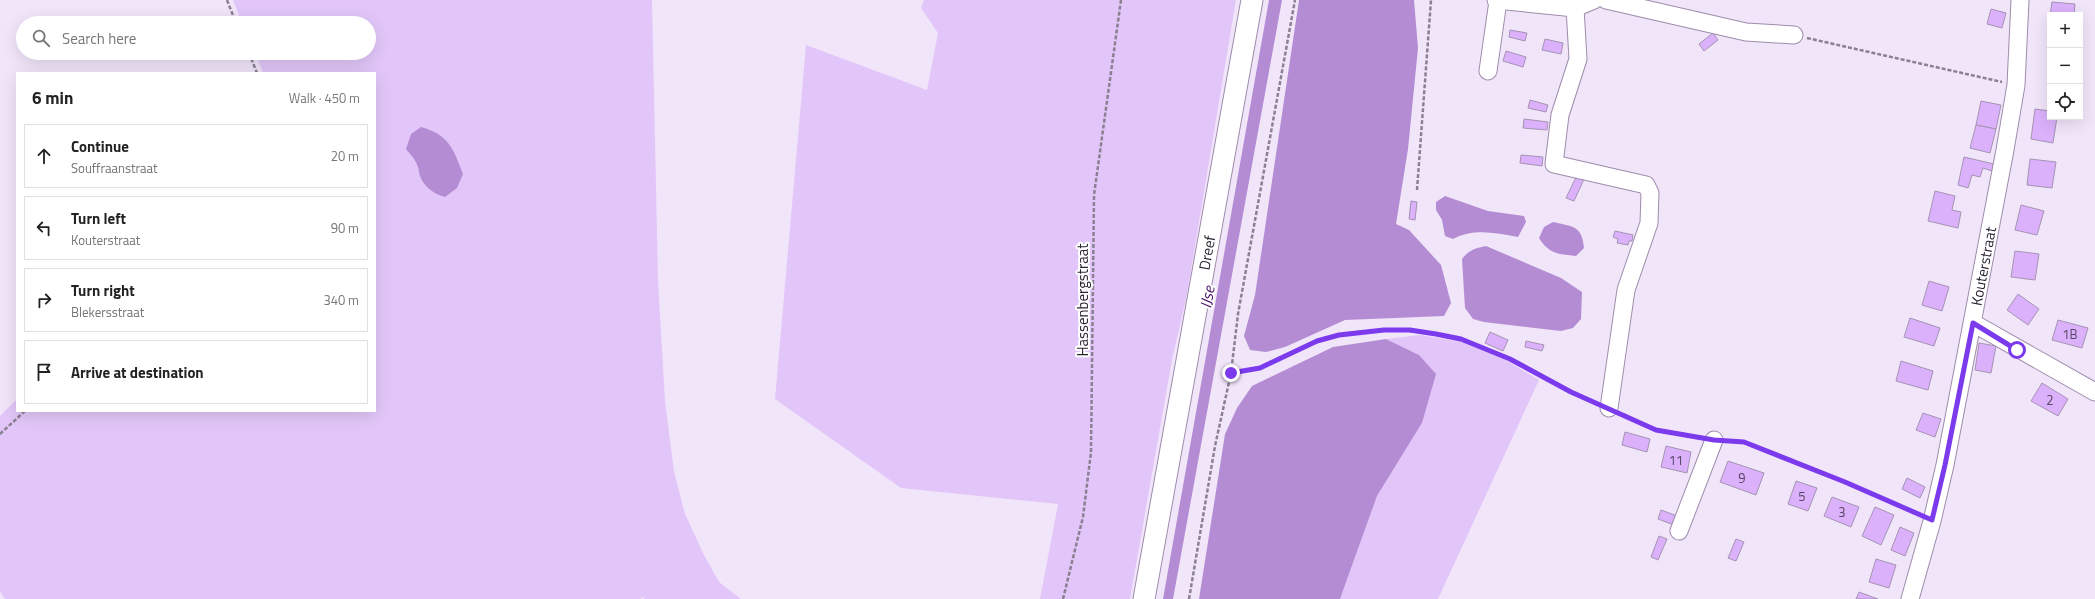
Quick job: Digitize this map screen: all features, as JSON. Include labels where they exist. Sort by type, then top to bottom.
[{"type":"main road","name":"Dreef","points":[[1144,599],[1252,0]]},
{"type":"street","points":[[1488,71],[1497,1],[1575,8],[1594,0]]},
{"type":"street","points":[[1606,0],[1746,32],[1794,35]]},
{"type":"street","name":"Kouterstraat","points":[[1910,599],[1932,520],[1945,465],[1973,323],[2016,85],[2020,0]]},
{"type":"street","points":[[1575,8],[1578,59],[1560,115],[1554,164],[1646,185],[1650,193],[1649,223],[1626,290],[1609,408]]},
{"type":"street","points":[[1973,323],[2095,392]]},
{"type":"street","points":[[1679,531],[1714,440]]},
{"type":"path","points":[[227,0],[233,16]]},
{"type":"path","name":"Hassenbergstraat","points":[[1063,599],[1083,517],[1091,452],[1094,195],[1121,0]]},
{"type":"path","points":[[1189,599],[1215,446],[1231,373],[1238,314],[1295,0]]},
{"type":"path","points":[[1417,190],[1431,0]]},
{"type":"path","points":[[1794,35],[2016,85]]},
{"type":"path","points":[[252,60],[257,72]]},
{"type":"path","points":[[1231,373],[1260,368],[1317,341],[1339,335],[1384,330],[1410,330],[1461,339],[1510,359],[1571,392],[1656,430],[1714,440],[1744,442],[1845,482],[1932,520]]},
{"type":"path","points":[[0,434],[24,412]]},
{"type":"shaded area","points":[[233,0],[652,0],[658,280],[665,401],[674,471],[685,514],[704,555],[719,582],[741,599],[644,599],[644,597],[640,599],[5,599],[0,591],[0,416],[16,400],[16,412],[376,412],[376,72],[263,72],[258,60],[376,60],[376,16],[239,16]]},
{"type":"shaded area","points":[[924,0],[1236,0],[1187,294],[1172,360],[1130,599],[1040,599],[1058,504],[901,488],[775,399],[806,45],[927,90],[938,33],[921,8]]},
{"type":"shaded area","points":[[1269,0],[1282,0],[1173,599],[1163,599]]},
{"type":"shaded area","points":[[1299,0],[1414,0],[1418,48],[1408,149],[1396,224],[1409,230],[1441,265],[1451,303],[1444,316],[1345,320],[1285,347],[1266,352],[1250,350],[1244,336],[1255,295]]},
{"type":"shaded area","points":[[421,127],[438,134],[449,144],[463,174],[457,188],[445,197],[433,192],[424,184],[416,162],[406,149],[411,134]]},
{"type":"shaded area","points":[[1445,196],[1488,211],[1524,216],[1526,222],[1518,237],[1477,232],[1469,233],[1453,239],[1445,236],[1442,220],[1436,210],[1436,202]]},
{"type":"shaded area","points":[[1553,222],[1571,226],[1579,231],[1583,240],[1584,248],[1576,256],[1554,252],[1546,247],[1539,238],[1544,227]]},
{"type":"shaded area","points":[[1486,246],[1561,278],[1582,292],[1581,319],[1573,328],[1561,331],[1484,322],[1473,319],[1465,308],[1462,259],[1472,250]]},
{"type":"shaded area","points":[[1420,335],[1463,342],[1499,356],[1539,380],[1438,599],[1340,599],[1377,496],[1422,423],[1419,355],[1386,339]]},
{"type":"shaded area","points":[[1386,339],[1419,355],[1436,374],[1422,423],[1377,496],[1340,599],[1199,599],[1225,434],[1237,408],[1252,386],[1333,347]]},
{"type":"building","points":[[2052,2],[2075,4],[2074,12],[2050,12]]},
{"type":"building","points":[[1991,9],[2006,13],[2002,28],[1987,24]]},
{"type":"building","points":[[1510,30],[1527,33],[1525,41],[1509,37]]},
{"type":"building","points":[[1713,33],[1718,40],[1704,51],[1699,44]]},
{"type":"building","points":[[1545,39],[1563,43],[1561,54],[1542,50]]},
{"type":"building","points":[[1506,51],[1526,57],[1523,67],[1503,61]]},
{"type":"building","points":[[1530,100],[1548,105],[1546,112],[1528,108]]},
{"type":"building","points":[[1981,101],[2001,105],[1996,129],[1976,125]]},
{"type":"building","points":[[2035,109],[2047,111],[2047,120],[2057,120],[2053,143],[2031,139]]},
{"type":"building","points":[[1524,119],[1548,122],[1547,130],[1523,128]]},
{"type":"building","points":[[1976,125],[1996,129],[1990,153],[1970,148]]},
{"type":"building","points":[[1521,155],[1543,157],[1542,166],[1520,163]]},
{"type":"building","points":[[1964,157],[1994,164],[1992,171],[1983,168],[1980,177],[1972,175],[1968,188],[1958,185]]},
{"type":"building","points":[[2030,159],[2056,162],[2052,188],[2027,185]]},
{"type":"building","points":[[1577,175],[1584,179],[1574,201],[1566,198]]},
{"type":"building","points":[[1935,191],[1955,196],[1952,210],[1961,212],[1958,228],[1928,221]]},
{"type":"building","points":[[1411,201],[1417,202],[1415,220],[1409,219]]},
{"type":"building","points":[[2021,205],[2044,211],[2037,235],[2015,230]]},
{"type":"building","points":[[1615,231],[1633,235],[1632,241],[1629,241],[1628,245],[1617,243],[1618,239],[1613,237]]},
{"type":"building","points":[[2015,251],[2039,254],[2035,280],[2011,277]]},
{"type":"building","points":[[1929,281],[1949,287],[1942,311],[1922,305]]},
{"type":"building","points":[[2018,294],[2039,309],[2028,325],[2007,310]]},
{"type":"building","points":[[1910,318],[1940,328],[1934,346],[1904,337]]},
{"type":"building","points":[[2058,320],[2088,328],[2082,348],[2052,340]]},
{"type":"building","points":[[1490,332],[1508,340],[1503,351],[1485,343]]},
{"type":"building","points":[[1526,341],[1544,345],[1542,351],[1525,347]]},
{"type":"building","points":[[1979,343],[1996,346],[1991,373],[1975,370]]},
{"type":"building","points":[[1901,361],[1933,371],[1928,390],[1896,381]]},
{"type":"building","points":[[2042,383],[2068,399],[2058,416],[2031,401]]},
{"type":"building","points":[[1923,413],[1941,419],[1935,437],[1916,430]]},
{"type":"building","points":[[1625,432],[1650,439],[1647,452],[1622,445]]},
{"type":"building","points":[[1666,446],[1691,452],[1687,473],[1661,467]]},
{"type":"building","points":[[1728,461],[1764,473],[1756,495],[1720,482]]},
{"type":"building","points":[[1907,478],[1925,487],[1920,498],[1902,489]]},
{"type":"building","points":[[1796,481],[1817,488],[1808,511],[1788,504]]},
{"type":"building","points":[[1832,497],[1859,507],[1851,527],[1824,516]]},
{"type":"building","points":[[1875,507],[1894,515],[1881,545],[1862,536]]},
{"type":"building","points":[[1661,510],[1677,516],[1674,525],[1658,519]]},
{"type":"building","points":[[1900,527],[1914,533],[1905,556],[1891,550]]},
{"type":"building","points":[[1659,536],[1667,539],[1658,560],[1651,557]]},
{"type":"building","points":[[1736,539],[1744,542],[1736,561],[1728,558]]},
{"type":"building","points":[[1876,559],[1896,565],[1889,588],[1869,582]]},
{"type":"building","points":[[1859,592],[1878,599],[1856,599]]},
{"type":"route","points":[[1231,373],[1260,368],[1317,341],[1339,335],[1384,330],[1410,330],[1461,339],[1510,359],[1571,392],[1656,430],[1714,440],[1744,442],[1845,482],[1932,520],[1945,465],[1973,323],[2017,350]]},
{"type":"water label","name":"IJse","points":[[1207,297]]}]
